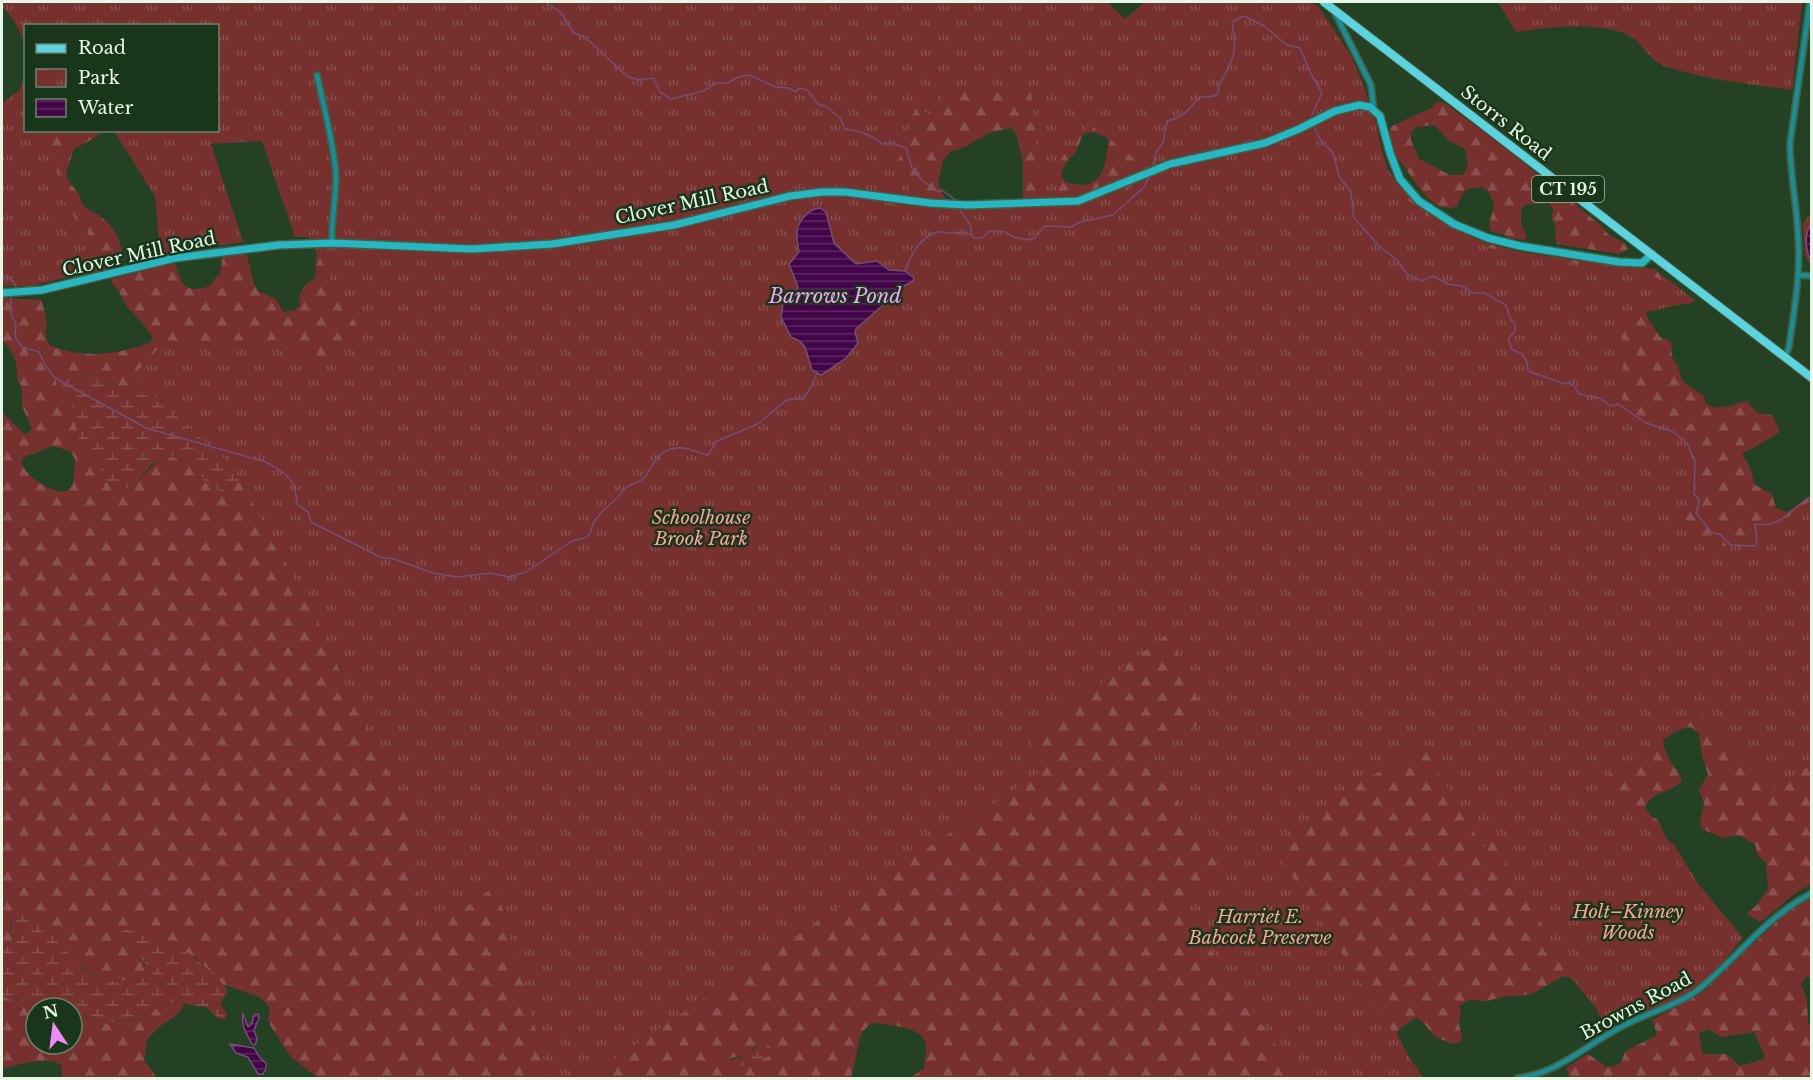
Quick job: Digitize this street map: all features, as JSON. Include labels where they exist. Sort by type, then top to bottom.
[{"type":"main road","name":"Storrs Road","points":[[1324,2],[1812,378]]},
{"type":"street","points":[[1785,357],[1789,347],[1799,275],[1790,143],[1810,2]]},
{"type":"street","points":[[1333,8],[1371,85],[1374,110],[1382,120],[1390,153],[1400,179],[1419,201],[1454,224],[1488,238],[1520,246],[1619,262],[1642,263],[1652,254]]},
{"type":"street","points":[[317,75],[336,177],[332,243]]},
{"type":"street","name":"Clover Mill Road","points":[[2,293],[42,290],[187,257],[279,245],[332,243],[472,249],[552,244],[674,225],[790,196],[822,192],[845,192],[930,203],[968,205],[1078,201],[1170,164],[1264,143],[1354,105],[1364,105],[1374,110]]},
{"type":"street","points":[[1799,275],[1812,276]]},
{"type":"street","name":"Browns Road","points":[[1518,1078],[1538,1075],[1559,1066],[1611,1032],[1673,1004],[1702,987],[1785,908],[1812,893]]},
{"type":"green space","name":"Schoolhouse Brook Park","points":[[2,2],[1107,2],[1125,19],[1145,2],[1311,2],[1319,7],[1351,56],[1365,89],[1387,168],[1406,198],[1423,213],[1448,230],[1489,248],[1669,280],[1696,301],[1614,319],[1624,344],[1622,413],[1692,423],[1675,433],[1687,438],[1697,477],[1693,500],[1684,513],[1685,520],[1690,522],[1702,536],[1723,546],[1767,529],[1811,501],[1811,765],[1775,788],[1703,714],[1608,775],[1743,938],[1712,972],[1690,987],[1609,1024],[1546,947],[1546,933],[1493,842],[1483,847],[1423,747],[1356,785],[1286,840],[1271,844],[1423,1078],[1298,1078],[1181,907],[1226,875],[1147,758],[1206,718],[1169,633],[1029,737],[1042,771],[586,1078],[549,1078],[496,886],[419,939],[417,871],[409,812],[357,710],[313,611],[231,465],[132,376],[163,344],[277,340],[318,370],[362,335],[308,237],[295,237],[262,141],[211,144],[243,242],[160,254],[155,196],[115,132],[219,132],[219,24],[24,24],[24,40],[14,21],[2,6]],"holes":[[[940,88],[1031,89],[1041,196],[1058,194],[1056,165],[1089,124],[1157,175],[1098,198],[1038,209],[977,210],[914,204],[909,187],[895,171],[915,109],[937,117],[941,116]]]},
{"type":"green space","points":[[1498,2],[1802,2],[1792,90],[1680,71],[1659,64],[1630,36],[1605,28],[1574,26],[1516,32]]},
{"type":"green space","name":"Schoolhouse Brook Park","points":[[367,35],[1369,113],[1376,121],[1381,151],[1389,173],[1404,191],[1433,215],[1471,237],[1520,252],[1655,269],[1692,301],[1689,304],[1651,305],[1644,309],[1660,337],[1671,342],[1672,357],[1678,366],[1682,381],[1704,396],[1706,404],[1711,406],[1721,407],[1747,401],[1757,413],[1772,415],[1779,433],[1742,454],[1750,467],[1755,485],[1772,494],[1776,508],[1787,512],[1811,496],[1811,884],[1794,894],[1762,921],[1748,915],[1748,912],[1757,905],[1768,889],[1766,863],[1758,856],[1755,845],[1744,838],[1737,835],[1723,838],[1702,829],[1700,822],[1704,804],[1699,790],[1708,774],[1702,756],[1699,734],[1691,727],[1673,731],[1663,738],[1663,744],[1682,779],[1675,787],[1654,797],[1645,807],[1651,816],[1658,820],[1666,838],[1675,846],[1704,894],[1739,941],[1738,944],[1713,972],[1687,993],[1666,1003],[1610,1022],[1603,1021],[1584,988],[1564,976],[1531,994],[1487,1001],[1469,1000],[1459,1006],[1461,1042],[1450,1044],[1436,1037],[1417,1018],[1403,1026],[1397,1033],[1411,1061],[1420,1073],[1419,1077],[1399,1078],[909,1078],[924,1069],[926,1045],[923,1038],[918,1033],[903,1027],[872,1023],[863,1031],[860,1038],[851,1078],[318,1078],[290,1056],[270,1025],[268,1018],[270,1008],[260,997],[222,984],[198,960],[188,953],[166,945],[152,934],[118,939],[148,967],[149,970],[142,979],[105,981],[76,963],[43,921],[29,908],[13,917],[10,924],[13,943],[2,945],[2,412],[22,432],[26,434],[32,429],[22,406],[22,387],[18,381],[16,362],[10,349],[2,340],[2,298],[42,300],[47,324],[45,334],[49,345],[86,354],[112,353],[149,343],[153,338],[127,307],[111,282],[112,279],[173,263],[183,284],[191,289],[203,288],[211,286],[220,274],[224,256],[243,253],[247,255],[258,291],[276,299],[283,312],[294,310],[300,305],[302,289],[315,278],[317,250]],"holes":[[[1011,128],[1016,134],[1023,162],[1023,203],[988,209],[953,207],[946,200],[938,183],[943,161],[950,152],[965,147],[989,133]],[[1093,132],[1106,137],[1109,141],[1103,170],[1094,182],[1078,185],[1065,182],[1061,174],[1066,162],[1076,152],[1083,134]],[[62,374],[105,381],[119,388],[142,393],[161,403],[172,403],[244,474],[234,486],[224,492],[207,484],[197,469],[189,463],[164,456],[157,459],[134,484],[111,486],[96,460],[83,447],[78,437],[73,411],[56,386]],[[52,446],[70,451],[75,459],[73,484],[70,489],[63,492],[57,491],[44,486],[32,477],[21,461],[27,455]],[[769,1041],[767,1057],[753,1065],[735,1067],[729,1059],[747,1054],[754,1047]]]},
{"type":"green space","points":[[24,81],[24,132],[36,132],[61,176],[50,184],[112,265],[31,283],[2,285],[2,104],[19,90]]},
{"type":"green space","points":[[24,99],[24,132],[102,132],[75,148],[67,175],[84,206],[105,220],[118,237],[121,251],[119,264],[85,276],[63,278],[33,286],[2,286],[2,116]]},
{"type":"green space","points":[[1438,101],[1446,104],[1504,147],[1598,223],[1609,235],[1624,243],[1628,249],[1619,254],[1557,244],[1556,228],[1552,218],[1553,209],[1549,203],[1527,204],[1521,209],[1521,224],[1527,237],[1525,240],[1492,232],[1489,225],[1494,204],[1488,191],[1482,187],[1466,190],[1458,205],[1450,208],[1435,203],[1421,190],[1398,159],[1389,138],[1392,126],[1431,108]],"holes":[[[1434,125],[1449,141],[1465,149],[1468,166],[1463,175],[1450,175],[1419,159],[1411,140],[1411,132],[1417,127]]]},
{"type":"green space","points":[[1811,213],[1811,266],[1805,255],[1803,224]]},
{"type":"green space","points":[[62,374],[89,379],[97,378],[119,388],[142,393],[161,403],[172,403],[244,474],[232,489],[225,492],[208,485],[194,466],[177,458],[164,456],[156,460],[131,486],[124,489],[113,487],[80,442],[72,408],[56,386],[56,379]]},
{"type":"green space","points":[[1811,897],[1811,978],[1806,976],[1801,984],[1807,1000],[1808,1022],[1811,1028],[1811,1078],[1570,1078],[1566,1068],[1588,1054],[1607,1067],[1615,1066],[1621,1061],[1625,1051],[1656,1036],[1652,1020],[1702,993],[1791,908]],"holes":[[[1708,1029],[1721,1037],[1754,1032],[1764,1059],[1740,1066],[1727,1054],[1702,1053],[1699,1033]]]},
{"type":"green space","points":[[22,906],[29,908],[43,920],[58,942],[82,968],[105,981],[142,979],[149,970],[145,963],[118,939],[117,935],[123,929],[152,934],[166,945],[188,953],[214,974],[226,988],[227,994],[220,1003],[227,1014],[226,1019],[218,1018],[206,1007],[180,1001],[166,1004],[137,1019],[106,1023],[84,1017],[84,996],[24,996],[24,1001],[8,999],[2,995],[2,945],[13,943],[12,918]]},
{"type":"green space","points":[[2,995],[8,999],[24,1001],[24,1056],[84,1056],[84,1017],[106,1023],[137,1019],[166,1004],[180,1001],[184,1003],[176,1016],[160,1026],[148,1038],[144,1060],[157,1078],[62,1078],[61,1065],[49,1061],[2,1069]]},
{"type":"green space","points":[[769,1041],[771,1043],[770,1055],[753,1065],[735,1067],[726,1071],[721,1069],[729,1061]]},
{"type":"water","name":"Barrows Pond","points":[[820,208],[826,212],[834,243],[856,264],[877,261],[889,270],[905,271],[914,278],[913,281],[893,292],[884,304],[856,329],[858,343],[846,358],[821,375],[812,370],[805,347],[800,341],[791,337],[781,317],[783,305],[792,298],[798,287],[789,264],[799,252],[798,226],[809,212]]},
{"type":"water","points":[[1811,224],[1811,257],[1809,257],[1806,240]]},
{"type":"water","points":[[243,1014],[248,1027],[254,1015],[258,1014],[259,1018],[254,1030],[257,1039],[255,1045],[252,1044],[245,1030]]},
{"type":"water","points":[[230,1044],[254,1048],[266,1063],[263,1074],[258,1074],[248,1057],[236,1053]]},
{"type":"waterway","points":[[546,2],[562,14],[573,32],[587,39],[628,77],[640,80],[653,78],[660,92],[671,99],[703,91],[716,83],[728,83],[738,77],[749,75],[776,87],[789,88],[796,92],[799,88],[807,90],[818,104],[827,107],[840,118],[845,129],[865,134],[882,144],[892,143],[906,148],[912,168],[922,180],[938,192],[942,190],[957,201]]},
{"type":"waterway","points":[[1153,167],[1156,152],[1163,143],[1167,121],[1177,118],[1199,97],[1213,96],[1219,92],[1218,87],[1233,56],[1232,22],[1244,16],[1264,26],[1287,45],[1300,48],[1322,93],[1312,115]]},
{"type":"waterway","points":[[1314,127],[1321,141],[1333,153],[1339,176],[1351,192],[1354,218],[1380,247],[1396,259],[1408,275],[1422,281],[1433,276],[1448,284],[1462,286],[1473,293],[1484,293],[1506,305],[1511,320],[1515,324],[1515,331],[1508,339],[1512,350],[1524,357],[1528,371],[1565,384],[1569,383],[1579,394],[1599,398],[1610,406],[1618,404],[1646,423],[1672,431],[1687,443],[1695,461],[1694,494],[1699,503],[1696,513],[1711,532],[1721,535],[1730,545],[1755,546],[1757,541],[1755,524],[1764,525],[1778,521],[1808,498],[1812,499]]},
{"type":"waterway","points":[[960,209],[974,238],[982,238],[990,231],[1005,232],[1027,240],[1035,238],[1045,226],[1071,227],[1080,222],[1113,215],[1144,187],[1151,174]]},
{"type":"waterway","points":[[905,271],[917,247],[932,234],[940,232],[971,235]]},
{"type":"waterway","points":[[2,275],[11,279],[16,285],[15,289]]},
{"type":"waterway","points":[[11,298],[11,314],[16,324],[15,337],[22,347],[39,352],[55,378],[146,428],[266,462],[289,478],[294,488],[297,504],[308,512],[311,522],[380,557],[394,559],[433,573],[457,577],[491,573],[509,577],[526,572],[572,541],[585,538],[590,534],[601,513],[626,488],[644,478],[664,452],[679,448],[708,455],[717,441],[758,424],[785,401],[803,399],[817,373]]},
{"type":"park label","name":"Holt–Kinney Woods","points":[[1628,922]]},
{"type":"park label","name":"Harriet E. Babcock Preserve","points":[[1260,927]]}]
